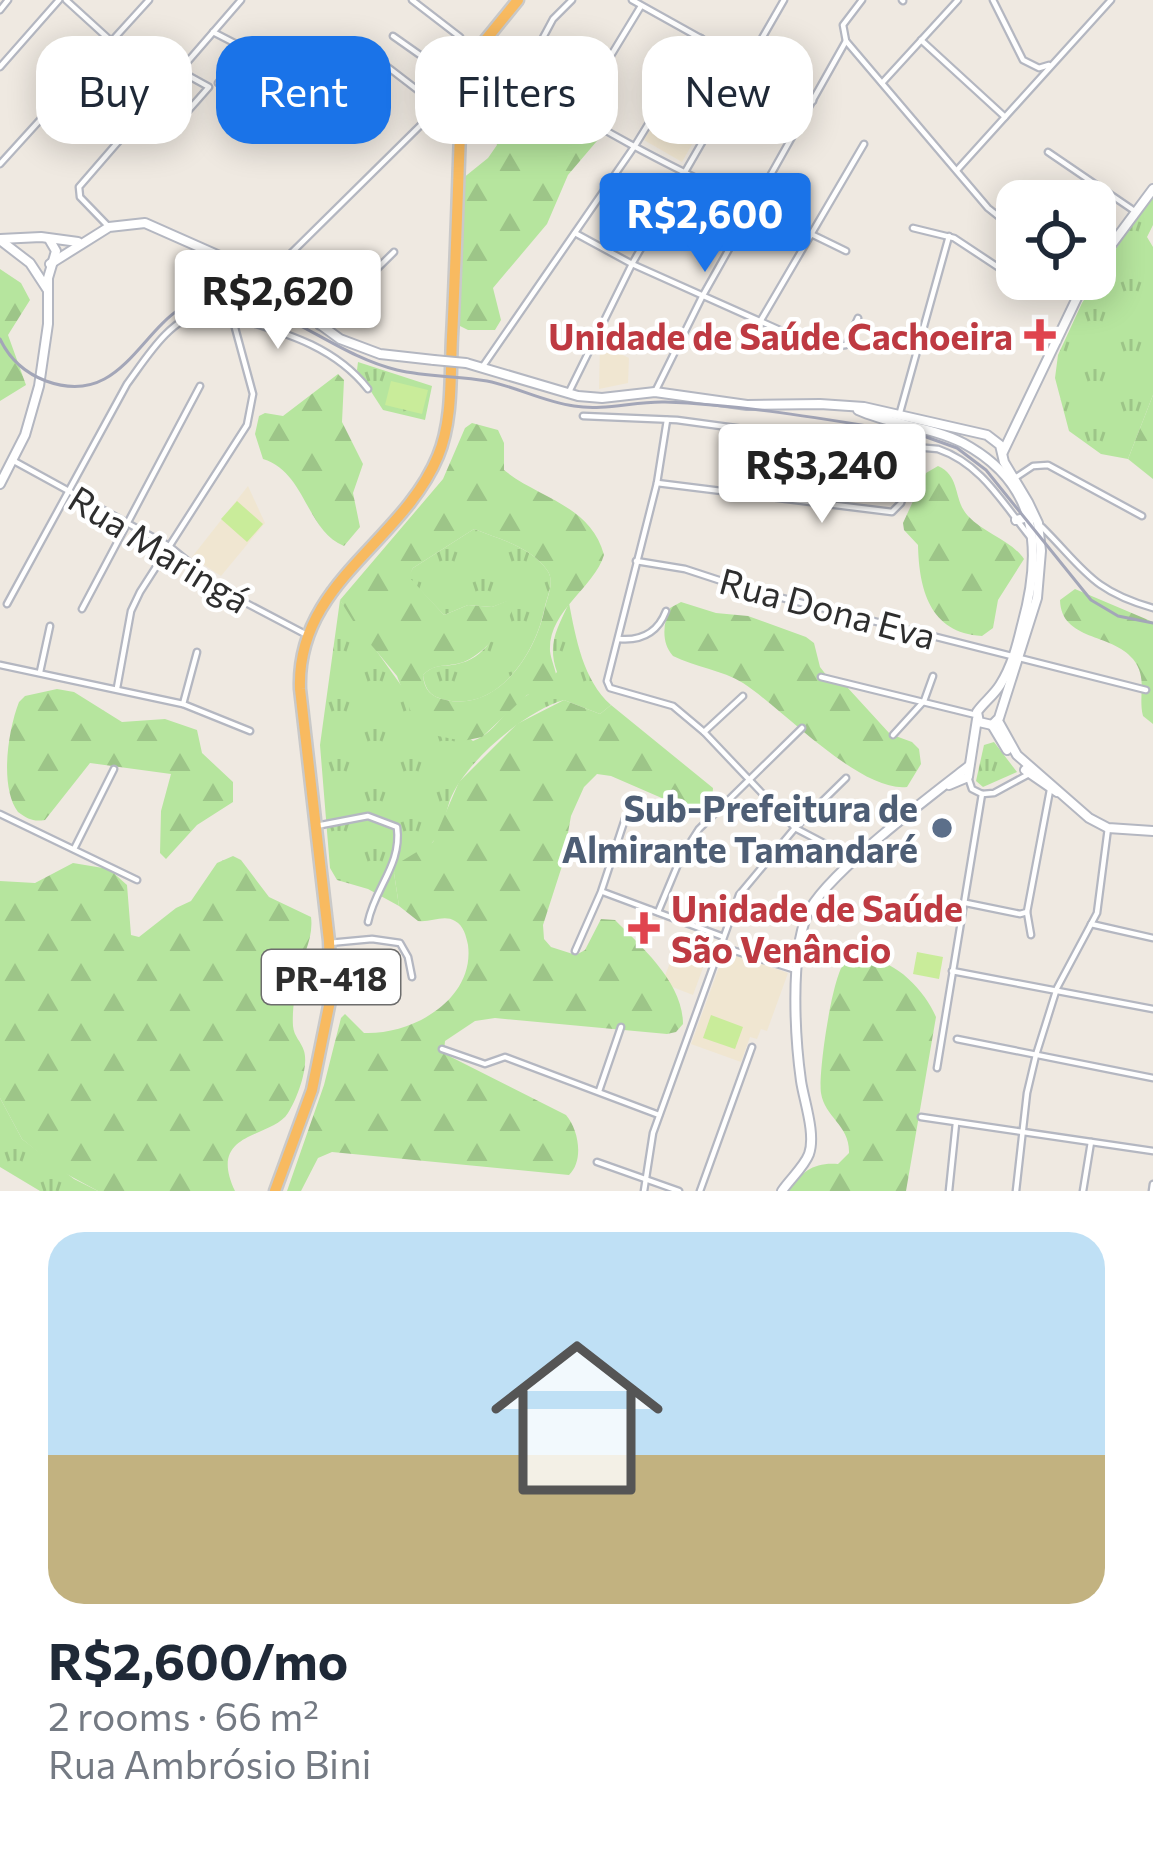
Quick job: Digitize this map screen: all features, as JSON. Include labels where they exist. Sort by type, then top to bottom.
[{"type":"highway","name":"PR-418","points":[[274,1191],[322,1053],[331,996],[300,689],[308,635],[332,589],[422,486],[445,436],[461,106],[476,53],[518,0]]},
{"type":"main road","points":[[1116,239],[1153,189]]},
{"type":"main road","points":[[0,240],[42,268],[110,226],[146,223],[267,277],[323,328],[359,348],[483,366],[593,398],[655,392],[747,405],[853,407],[970,430],[1001,449],[1036,539]]},
{"type":"main road","points":[[34,239],[26,250],[47,291]]},
{"type":"main road","points":[[0,484],[39,386],[46,353],[47,291],[56,251],[49,239]]},
{"type":"main road","points":[[0,240],[86,240]]},
{"type":"main road","points":[[989,460],[1011,437],[1076,300]]},
{"type":"main road","points":[[782,1191],[806,1161],[811,1143],[796,1040],[807,914],[856,860],[937,791],[968,771],[975,739],[1017,655],[1040,582],[1038,523],[1012,481],[963,443],[898,418]]},
{"type":"main road","points":[[963,443],[970,430]]},
{"type":"main road","points":[[1019,524],[1028,517]]},
{"type":"main road","points":[[1017,655],[981,706],[1013,759],[1108,828],[1153,831]]},
{"type":"main road","points":[[987,703],[988,719],[1054,789]]},
{"type":"street","points":[[0,10],[8,0]]},
{"type":"street","points":[[0,67],[63,0],[105,36]]},
{"type":"street","points":[[116,36],[149,0]]},
{"type":"street","points":[[192,56],[241,0]]},
{"type":"street","points":[[412,0],[459,36]]},
{"type":"street","points":[[544,36],[572,0]]},
{"type":"street","points":[[632,0],[697,36]]},
{"type":"street","points":[[763,36],[784,0]]},
{"type":"street","points":[[862,0],[843,25],[846,41],[996,214]]},
{"type":"street","points":[[882,83],[958,0]]},
{"type":"street","points":[[993,0],[1023,60],[1039,68],[1055,63]]},
{"type":"street","points":[[957,171],[1111,0]]},
{"type":"street","points":[[618,43],[641,5]]},
{"type":"street","points":[[213,32],[221,36]]},
{"type":"street","points":[[393,36],[415,52]]},
{"type":"street","points":[[921,40],[1006,117]]},
{"type":"street","points":[[655,392],[702,297],[846,41]]},
{"type":"street","points":[[391,70],[415,88]]},
{"type":"street","points":[[192,78],[209,87],[192,106]]},
{"type":"street","points":[[0,164],[36,124]]},
{"type":"street","points":[[267,277],[415,127]]},
{"type":"street","points":[[483,366],[642,134]]},
{"type":"street","points":[[618,135],[846,251]]},
{"type":"street","points":[[110,226],[80,196],[79,187],[116,144]]},
{"type":"street","points":[[568,394],[632,264],[700,144]]},
{"type":"street","points":[[761,322],[864,144]]},
{"type":"street","points":[[1048,152],[1136,212]]},
{"type":"street","points":[[913,227],[949,236],[996,266]]},
{"type":"street","points":[[575,233],[702,297],[820,348],[846,345],[858,318]]},
{"type":"street","points":[[898,418],[949,236]]},
{"type":"street","points":[[314,346],[323,328],[394,252]]},
{"type":"street","points":[[7,604],[127,384],[168,333],[188,317],[206,312],[296,336],[348,368],[368,389]]},
{"type":"street","points":[[117,688],[131,611],[253,409],[253,394],[233,330],[240,320]]},
{"type":"street","points":[[82,609],[200,386]]},
{"type":"street","points":[[593,398],[597,417]]},
{"type":"street","points":[[583,416],[667,420],[918,446],[953,454],[967,463],[1036,539],[1054,539]]},
{"type":"street","points":[[667,420],[607,681],[616,693],[673,706],[795,828],[856,860]]},
{"type":"street","points":[[656,483],[892,512],[901,503],[918,446]]},
{"type":"street","name":"Rua Maringá","points":[[13,460],[169,546],[227,593],[308,635]]},
{"type":"street","points":[[1012,481],[1033,466],[1048,465],[1142,516]]},
{"type":"street","points":[[1038,523],[1087,578],[1105,591],[1153,608]]},
{"type":"street","name":"Rua Dona Eva","points":[[636,561],[685,569],[743,588],[1146,690]]},
{"type":"street","points":[[617,638],[637,639],[652,632],[666,611]]},
{"type":"street","points":[[40,672],[50,626]]},
{"type":"street","points":[[183,704],[197,652]]},
{"type":"street","points":[[0,665],[183,704],[250,731]]},
{"type":"street","points":[[892,735],[924,700],[933,676]]},
{"type":"street","points":[[821,677],[988,719]]},
{"type":"street","points":[[704,732],[743,696]]},
{"type":"street","points":[[658,912],[681,857],[699,829],[802,728]]},
{"type":"street","points":[[74,849],[114,770]]},
{"type":"street","points":[[968,771],[972,789],[982,794],[994,793],[1029,773]]},
{"type":"street","points":[[644,1191],[648,1151],[659,1115],[722,936],[753,873],[846,778]]},
{"type":"street","points":[[1031,935],[1027,912],[1054,789]]},
{"type":"street","points":[[937,1068],[982,794]]},
{"type":"street","points":[[0,814],[137,880]]},
{"type":"street","points":[[316,826],[368,816],[398,827],[395,863],[374,896],[368,922]]},
{"type":"street","points":[[575,951],[625,819]]},
{"type":"street","points":[[1016,1191],[1036,1055],[1057,988],[1097,913],[1108,828]]},
{"type":"street","points":[[601,892],[722,936]]},
{"type":"street","points":[[964,903],[1027,912]]},
{"type":"street","points":[[1091,923],[1153,938]]},
{"type":"street","points":[[329,943],[372,939],[400,943],[412,977]]},
{"type":"street","points":[[718,946],[799,971]]},
{"type":"street","points":[[952,971],[1153,1009]]},
{"type":"street","points":[[599,1091],[621,1027]]},
{"type":"street","points":[[957,1039],[1153,1078]]},
{"type":"street","points":[[700,1191],[752,1047]]},
{"type":"street","points":[[442,1049],[485,1064],[505,1057],[659,1115]]},
{"type":"street","points":[[921,1117],[1153,1151]]},
{"type":"street","points":[[949,1191],[956,1123]]},
{"type":"street","points":[[1083,1191],[1090,1142]]},
{"type":"street","points":[[597,1162],[679,1191]]},
{"type":"shaded area","points":[[651,144],[692,144],[682,162]]},
{"type":"shaded area","points":[[600,344],[629,358],[628,383],[599,389]]},
{"type":"shaded area","points":[[248,486],[265,523],[221,576],[192,557]]},
{"type":"shaded area","points":[[725,951],[788,973],[767,1031],[761,1029],[757,1039],[750,1037],[741,1062],[691,1044]]},
{"type":"shaded area","points":[[674,953],[704,965],[693,995],[662,983]]},
{"type":"green space","points":[[594,144],[568,175],[547,224],[493,288],[501,320],[495,330],[468,330],[454,323],[462,179],[497,145]]},
{"type":"green space","points":[[1153,190],[1153,225],[1147,237],[1153,247],[1153,395],[1128,459],[1101,454],[1069,431],[1055,378],[1058,355],[1084,300],[1116,300],[1116,249]]},
{"type":"green space","points":[[0,269],[21,283],[30,300],[8,335],[26,385],[0,401]]},
{"type":"green space","points":[[358,362],[432,386],[425,420],[383,410],[357,370]]},
{"type":"green space","points":[[338,374],[344,380],[342,422],[363,464],[353,493],[360,527],[344,546],[321,528],[288,476],[263,459],[255,434],[259,416],[283,416]]},
{"type":"green space","points":[[391,381],[428,390],[422,414],[385,405]]},
{"type":"green space","points":[[1153,395],[1153,479],[1128,459]]},
{"type":"green space","points":[[472,423],[498,430],[504,443],[504,470],[576,514],[597,538],[604,555],[551,637],[557,680],[550,689],[527,695],[482,737],[463,741],[428,734],[411,712],[397,676],[340,600],[443,479],[465,428]],"holes":[[[474,529],[523,550],[540,562],[551,583],[534,642],[512,674],[483,697],[446,700],[429,692],[423,675],[476,655],[500,631],[513,606],[509,600],[492,607],[468,605],[444,615],[409,577],[413,568]]]},
{"type":"green space","points":[[938,466],[954,482],[968,516],[1024,559],[998,600],[993,628],[982,636],[950,627],[930,606],[918,545],[904,530],[926,473]]},
{"type":"green space","points":[[237,501],[263,524],[247,542],[221,519]]},
{"type":"green space","points":[[474,529],[532,555],[549,574],[550,588],[534,641],[512,674],[483,697],[446,700],[430,692],[423,675],[479,654],[497,629],[508,601],[492,607],[468,605],[444,615],[408,577],[413,568]]},
{"type":"green space","points":[[1075,589],[1153,622],[1153,724],[1143,716],[1141,680],[1133,659],[1078,630],[1063,613],[1060,600]]},
{"type":"green space","points":[[340,600],[403,688],[473,741],[557,672],[553,645],[569,603],[587,671],[611,705],[600,714],[564,700],[515,726],[482,755],[458,785],[435,839],[394,873],[399,906],[368,889],[337,880],[330,868],[320,745]]},
{"type":"green space","points":[[681,602],[716,613],[748,616],[814,643],[827,676],[847,687],[890,734],[919,749],[921,764],[907,787],[888,785],[844,763],[743,683],[673,656],[666,645],[665,626],[670,608]]},
{"type":"green space","points":[[57,689],[74,692],[122,722],[165,719],[197,730],[202,753],[233,782],[233,802],[197,825],[166,859],[160,853],[161,811],[171,774],[90,763],[45,820],[18,812],[7,775],[19,702],[25,696]]},
{"type":"green space","points":[[564,700],[600,714],[611,705],[713,788],[712,801],[694,812],[597,774],[584,787],[571,816],[562,866],[543,925],[544,939],[551,947],[576,955],[585,950],[601,919],[615,920],[669,980],[683,1024],[667,1034],[495,1018],[475,1021],[445,1041],[444,1052],[451,1057],[566,1115],[578,1145],[577,1162],[569,1175],[332,1152],[318,1158],[301,1191],[287,1191],[324,1085],[341,1018],[345,1014],[364,1033],[420,1021],[451,998],[468,965],[467,942],[458,923],[446,918],[418,921],[399,906],[397,864],[433,842],[459,782],[517,724]]},
{"type":"green space","points":[[994,742],[1017,772],[983,787],[976,781],[984,745]]},
{"type":"green space","points":[[233,856],[269,897],[311,917],[293,1009],[294,1030],[305,1058],[298,1091],[280,1121],[235,1146],[228,1171],[235,1191],[98,1191],[61,1171],[22,1139],[0,1098],[0,881],[35,883],[73,863],[109,869],[127,885],[131,935],[139,937],[191,901],[217,863]]},
{"type":"green space","points":[[917,952],[943,957],[939,979],[913,974]]},
{"type":"green space","points":[[867,959],[888,965],[908,979],[936,1017],[906,1191],[789,1191],[809,1169],[838,1164],[849,1153],[846,1135],[823,1102],[822,1066],[840,971],[845,962]]},
{"type":"green space","points":[[711,1015],[743,1027],[735,1049],[703,1038]]},
{"type":"green space","points":[[0,1098],[22,1139],[74,1179],[98,1191],[40,1191],[0,1167]]},
{"type":"railway","points":[[0,339],[31,374],[77,387],[102,380],[123,366],[178,310],[202,299],[230,299],[273,312],[375,363],[408,372],[487,381],[563,404],[697,404],[918,434],[957,448],[986,470],[1091,600],[1118,616],[1153,623]]},
{"type":"place","name":"Unidade de Saúde Cachoeira","points":[[1040,335]]},
{"type":"place","name":"Sub-Prefeitura de Almirante Tamandaré","points":[[942,828]]},
{"type":"place","name":"Unidade de Saúde São Venâncio","points":[[644,928]]}]
